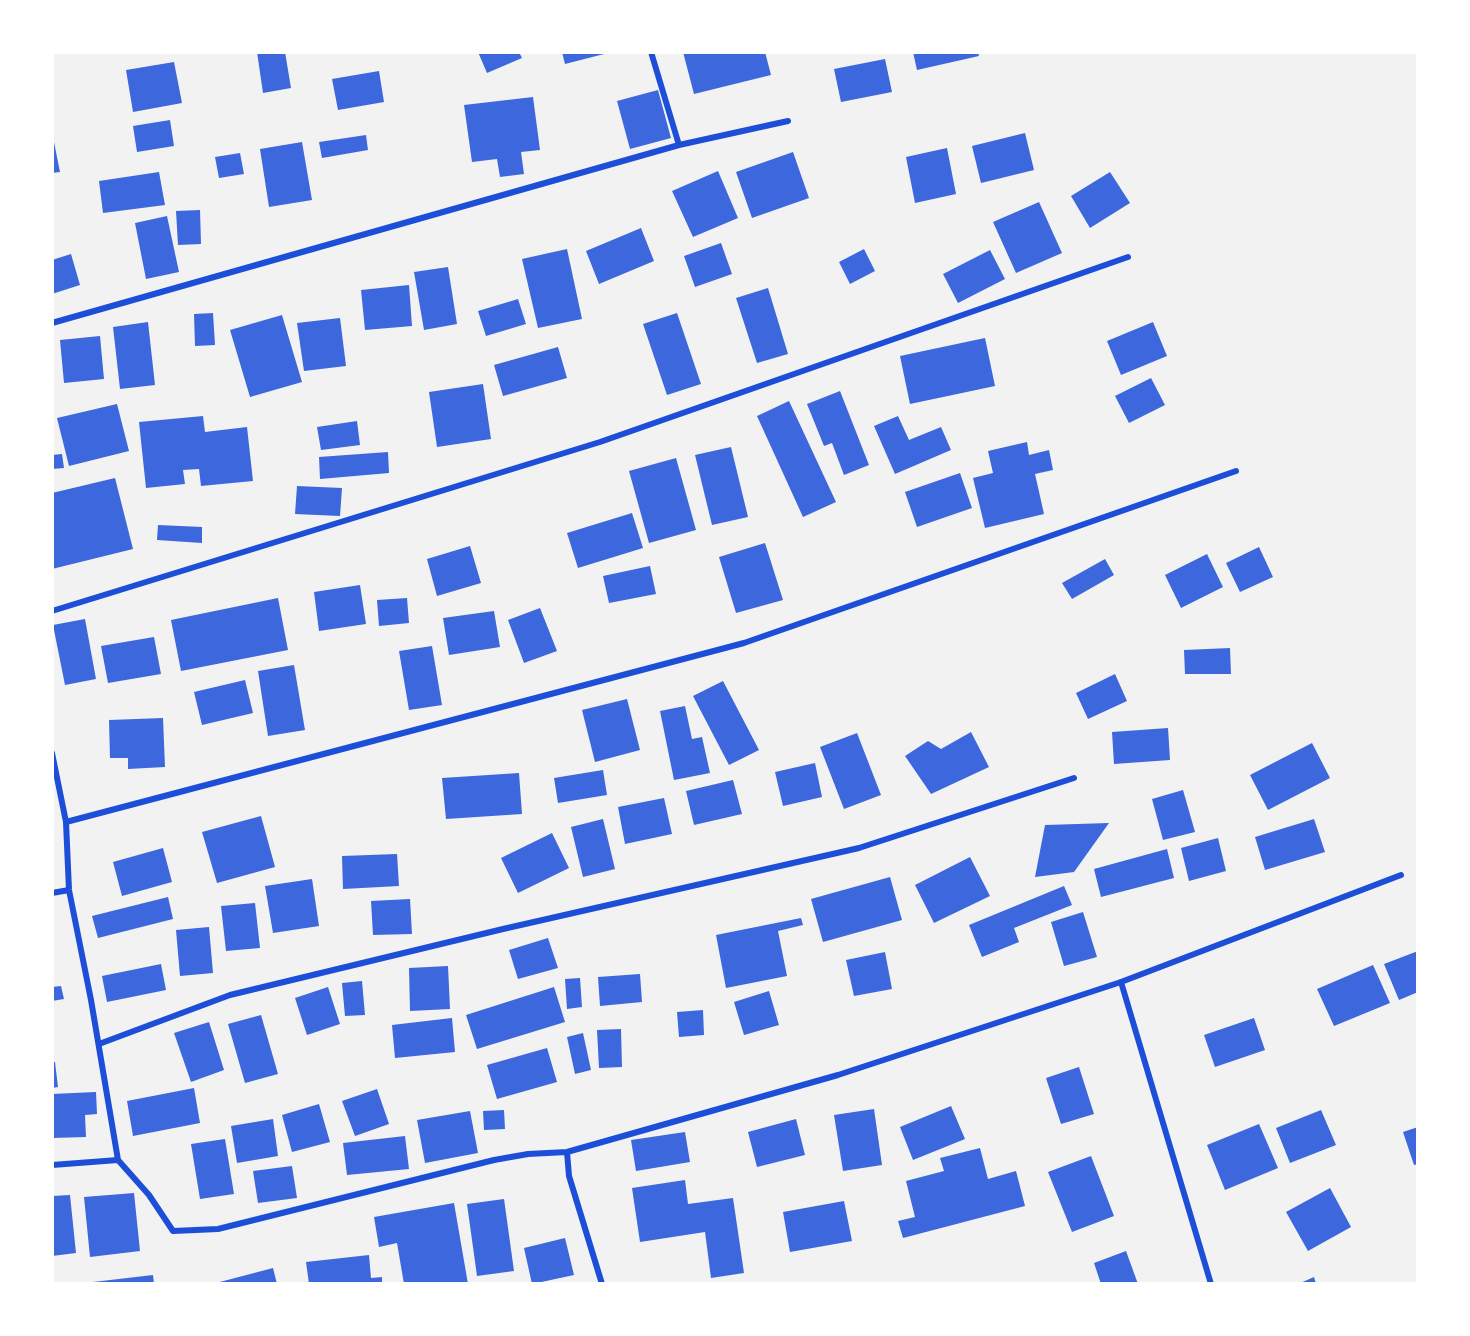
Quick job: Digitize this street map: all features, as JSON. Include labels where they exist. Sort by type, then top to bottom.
[{"type":"street","points":[[651,52],[679,145]]},
{"type":"street","points":[[52,323],[679,145],[788,121]]},
{"type":"street","points":[[52,611],[600,441],[1128,257]]},
{"type":"street","points":[[66,822],[744,642],[1236,471]]},
{"type":"street","points":[[52,753],[66,822],[69,890],[99,1044],[118,1160],[149,1195],[173,1231],[218,1228],[494,1160],[528,1154],[567,1152],[838,1075],[1121,982],[1401,875]]},
{"type":"street","points":[[99,1044],[230,995],[859,848],[1074,778]]},
{"type":"street","points":[[52,893],[69,890]]},
{"type":"street","points":[[1121,982],[1211,1284]]},
{"type":"street","points":[[567,1152],[569,1176],[602,1284]]},
{"type":"street","points":[[52,1165],[118,1160]]},
{"type":"building","points":[[257,52],[285,52],[291,88],[263,93]]},
{"type":"building","points":[[478,52],[519,52],[522,58],[487,73]]},
{"type":"building","points":[[562,52],[608,52],[608,53],[565,64]]},
{"type":"building","points":[[683,52],[765,52],[771,75],[694,94]]},
{"type":"building","points":[[913,52],[978,52],[979,56],[917,70]]},
{"type":"building","points":[[885,59],[892,92],[841,102],[834,69]]},
{"type":"building","points":[[174,62],[182,103],[133,112],[126,70]]},
{"type":"building","points":[[379,71],[384,102],[338,110],[332,79]]},
{"type":"building","points":[[658,90],[671,138],[630,149],[617,101]]},
{"type":"building","points":[[533,97],[540,150],[521,152],[524,174],[500,177],[497,159],[472,162],[464,105]]},
{"type":"building","points":[[170,120],[174,146],[137,152],[133,126]]},
{"type":"building","points":[[52,132],[60,172],[52,173]]},
{"type":"building","points":[[1025,133],[1034,170],[981,183],[972,146]]},
{"type":"building","points":[[366,135],[368,150],[322,158],[319,142]]},
{"type":"building","points":[[302,142],[312,200],[269,207],[260,149]]},
{"type":"building","points":[[947,148],[956,194],[915,203],[906,157]]},
{"type":"building","points":[[793,152],[809,198],[752,218],[736,172]]},
{"type":"building","points":[[240,153],[244,174],[219,178],[215,157]]},
{"type":"building","points":[[718,171],[738,218],[693,237],[672,191]]},
{"type":"building","points":[[159,172],[165,205],[103,213],[99,181]]},
{"type":"building","points":[[1110,172],[1130,203],[1090,228],[1071,196]]},
{"type":"building","points":[[1039,202],[1062,253],[1016,273],[993,222]]},
{"type":"building","points":[[200,210],[201,244],[178,245],[176,211]]},
{"type":"building","points":[[167,216],[179,272],[146,279],[135,223]]},
{"type":"building","points":[[641,228],[654,261],[599,284],[586,251]]},
{"type":"building","points":[[721,243],[732,274],[695,287],[684,256]]},
{"type":"building","points":[[567,249],[582,319],[538,328],[522,259]]},
{"type":"building","points":[[864,249],[875,271],[850,284],[839,262]]},
{"type":"building","points":[[990,250],[1005,279],[958,303],[943,274]]},
{"type":"building","points":[[71,254],[80,285],[52,294],[52,260]]},
{"type":"building","points":[[448,267],[457,324],[424,330],[414,272]]},
{"type":"building","points":[[409,285],[412,326],[365,330],[361,290]]},
{"type":"building","points":[[768,288],[788,354],[757,363],[736,298]]},
{"type":"building","points":[[518,299],[526,324],[486,336],[478,311]]},
{"type":"building","points":[[213,313],[215,345],[195,346],[194,314]]},
{"type":"building","points":[[677,313],[701,384],[667,395],[643,324]]},
{"type":"building","points":[[282,315],[302,382],[250,397],[230,330]]},
{"type":"building","points":[[340,318],[346,366],[304,371],[297,323]]},
{"type":"building","points":[[148,322],[155,385],[120,389],[113,327]]},
{"type":"building","points":[[1153,322],[1167,356],[1121,375],[1107,341]]},
{"type":"building","points":[[100,336],[104,379],[64,383],[60,340]]},
{"type":"building","points":[[985,338],[995,386],[910,404],[900,356]]},
{"type":"building","points":[[558,347],[567,378],[503,396],[494,365]]},
{"type":"building","points":[[1151,378],[1165,405],[1129,423],[1115,396]]},
{"type":"building","points":[[483,384],[491,439],[437,447],[429,392]]},
{"type":"building","points":[[840,391],[869,465],[844,475],[832,443],[824,446],[807,404]]},
{"type":"building","points":[[789,401],[836,502],[803,517],[757,416]]},
{"type":"building","points":[[117,404],[129,451],[69,466],[57,418]]},
{"type":"building","points":[[203,416],[205,432],[247,427],[253,481],[201,486],[199,469],[183,470],[185,484],[146,488],[139,422]]},
{"type":"building","points":[[898,416],[909,440],[941,427],[951,450],[895,474],[874,426]]},
{"type":"building","points":[[357,421],[360,445],[321,450],[317,427]]},
{"type":"building","points":[[1027,442],[1029,455],[1049,450],[1053,470],[1035,474],[1044,514],[985,528],[973,478],[993,473],[988,451]]},
{"type":"building","points":[[731,447],[748,517],[712,525],[695,455]]},
{"type":"building","points":[[388,452],[389,473],[320,479],[319,457]]},
{"type":"building","points":[[62,454],[64,468],[52,469],[52,455]]},
{"type":"building","points":[[676,458],[696,530],[649,543],[629,471]]},
{"type":"building","points":[[960,473],[972,508],[917,527],[905,492]]},
{"type":"building","points":[[115,478],[133,549],[52,569],[52,493]]},
{"type":"building","points":[[297,486],[342,488],[340,516],[295,514]]},
{"type":"building","points":[[632,513],[643,548],[578,568],[567,533]]},
{"type":"building","points":[[158,525],[202,527],[202,543],[157,540]]},
{"type":"building","points":[[765,543],[783,600],[736,613],[719,557]]},
{"type":"building","points":[[470,546],[481,583],[437,596],[427,559]]},
{"type":"building","points":[[1259,547],[1273,577],[1240,592],[1226,563]]},
{"type":"building","points":[[1207,554],[1223,587],[1181,608],[1165,575]]},
{"type":"building","points":[[1105,559],[1114,575],[1072,599],[1062,583]]},
{"type":"building","points":[[650,566],[656,594],[609,603],[603,576]]},
{"type":"building","points":[[360,585],[366,624],[319,631],[314,592]]},
{"type":"building","points":[[278,598],[288,650],[181,671],[171,620]]},
{"type":"building","points":[[407,598],[409,623],[379,626],[377,600]]},
{"type":"building","points":[[540,608],[557,651],[524,663],[508,620]]},
{"type":"building","points":[[494,611],[500,647],[449,655],[443,618]]},
{"type":"building","points":[[85,619],[96,679],[65,685],[53,625]]},
{"type":"building","points":[[154,637],[161,674],[108,683],[101,646]]},
{"type":"building","points":[[432,646],[442,705],[409,710],[399,651]]},
{"type":"building","points":[[1230,648],[1231,674],[1185,674],[1184,650]]},
{"type":"building","points":[[294,665],[305,730],[268,736],[258,671]]},
{"type":"building","points":[[1115,674],[1127,701],[1088,719],[1076,693]]},
{"type":"building","points":[[245,680],[253,713],[202,725],[194,692]]},
{"type":"building","points":[[723,681],[759,750],[729,765],[693,696]]},
{"type":"building","points":[[627,699],[640,750],[595,762],[582,710]]},
{"type":"building","points":[[685,706],[692,739],[702,737],[710,773],[674,780],[660,711]]},
{"type":"building","points":[[163,718],[165,767],[128,769],[128,758],[110,758],[109,720]]},
{"type":"building","points":[[1168,728],[1170,760],[1114,764],[1112,732]]},
{"type":"building","points":[[971,732],[989,767],[931,794],[905,756],[928,741],[941,749]]},
{"type":"building","points":[[857,733],[881,795],[844,809],[820,747]]},
{"type":"building","points":[[1312,743],[1330,778],[1268,810],[1250,775]]},
{"type":"building","points":[[815,763],[822,797],[783,806],[775,772]]},
{"type":"building","points":[[603,770],[607,795],[558,803],[554,778]]},
{"type":"building","points":[[519,773],[522,814],[446,819],[442,778]]},
{"type":"building","points":[[733,780],[742,814],[694,825],[686,791]]},
{"type":"building","points":[[1183,790],[1195,832],[1163,840],[1152,799]]},
{"type":"building","points":[[664,798],[672,834],[625,844],[618,807]]},
{"type":"building","points":[[261,816],[275,867],[217,883],[202,832]]},
{"type":"building","points":[[603,819],[615,869],[583,877],[571,827]]},
{"type":"building","points":[[1314,819],[1325,852],[1265,870],[1255,837]]},
{"type":"building","points":[[1109,823],[1074,872],[1035,877],[1045,825]]},
{"type":"building","points":[[552,833],[569,868],[518,893],[501,858]]},
{"type":"building","points":[[1218,838],[1226,871],[1189,881],[1181,848]]},
{"type":"building","points":[[163,848],[172,882],[122,896],[113,862]]},
{"type":"building","points":[[1167,849],[1174,878],[1101,897],[1094,869]]},
{"type":"building","points":[[397,854],[399,886],[343,889],[342,856]]},
{"type":"building","points":[[970,857],[990,896],[934,923],[915,885]]},
{"type":"building","points":[[890,877],[902,920],[823,942],[811,899]]},
{"type":"building","points":[[312,879],[319,926],[273,933],[265,886]]},
{"type":"building","points":[[1064,886],[1072,905],[1014,928],[1019,942],[982,957],[969,925]]},
{"type":"building","points":[[168,897],[173,919],[98,938],[92,916]]},
{"type":"building","points":[[410,899],[412,934],[373,935],[371,901]]},
{"type":"building","points":[[255,903],[260,948],[226,951],[221,906]]},
{"type":"building","points":[[1083,912],[1097,957],[1064,966],[1051,922]]},
{"type":"building","points":[[801,918],[803,925],[778,931],[787,976],[726,988],[716,935]]},
{"type":"building","points":[[209,927],[213,973],[180,976],[176,930]]},
{"type":"building","points":[[548,938],[558,968],[518,979],[509,950]]},
{"type":"building","points":[[1418,951],[1418,992],[1399,1000],[1384,964]]},
{"type":"building","points":[[885,952],[892,989],[854,996],[846,960]]},
{"type":"building","points":[[161,964],[166,990],[107,1002],[102,976]]},
{"type":"building","points":[[1373,965],[1390,1003],[1334,1026],[1317,989]]},
{"type":"building","points":[[448,966],[450,1009],[410,1011],[409,968]]},
{"type":"building","points":[[640,974],[642,1002],[600,1006],[598,977]]},
{"type":"building","points":[[580,978],[582,1007],[567,1009],[565,979]]},
{"type":"building","points":[[362,981],[365,1015],[345,1016],[342,983]]},
{"type":"building","points":[[61,986],[64,999],[52,1001],[52,987]]},
{"type":"building","points":[[328,987],[340,1024],[307,1035],[295,998]]},
{"type":"building","points":[[554,987],[565,1022],[477,1049],[466,1015]]},
{"type":"building","points":[[769,991],[779,1025],[744,1035],[734,1002]]},
{"type":"building","points":[[703,1010],[704,1035],[679,1037],[677,1012]]},
{"type":"building","points":[[261,1015],[278,1074],[245,1083],[228,1024]]},
{"type":"building","points":[[452,1018],[455,1052],[395,1058],[392,1025]]},
{"type":"building","points":[[1254,1018],[1265,1050],[1215,1067],[1204,1035]]},
{"type":"building","points":[[209,1022],[224,1070],[191,1082],[174,1033]]},
{"type":"building","points":[[621,1029],[622,1067],[599,1068],[597,1030]]},
{"type":"building","points":[[583,1033],[591,1070],[575,1074],[567,1037]]},
{"type":"building","points":[[547,1048],[557,1082],[497,1099],[487,1065]]},
{"type":"building","points":[[52,1062],[55,1062],[58,1087],[52,1088]]},
{"type":"building","points":[[1079,1067],[1094,1114],[1061,1124],[1046,1078]]},
{"type":"building","points":[[194,1088],[200,1123],[133,1136],[127,1101]]},
{"type":"building","points":[[377,1089],[389,1124],[355,1136],[342,1101]]},
{"type":"building","points":[[96,1092],[97,1114],[85,1115],[86,1137],[52,1138],[52,1094]]},
{"type":"building","points":[[319,1104],[330,1142],[292,1152],[282,1115]]},
{"type":"building","points":[[951,1106],[965,1139],[913,1160],[900,1127]]},
{"type":"building","points":[[874,1109],[882,1165],[843,1171],[834,1115]]},
{"type":"building","points":[[504,1110],[505,1129],[484,1130],[483,1111]]},
{"type":"building","points":[[1321,1110],[1336,1145],[1290,1163],[1276,1128]]},
{"type":"building","points":[[470,1111],[478,1153],[425,1163],[417,1120]]},
{"type":"building","points":[[273,1119],[278,1156],[237,1163],[231,1126]]},
{"type":"building","points":[[796,1119],[805,1155],[757,1167],[748,1132]]},
{"type":"building","points":[[1259,1124],[1278,1168],[1225,1190],[1207,1145]]},
{"type":"building","points":[[1418,1127],[1418,1164],[1414,1165],[1403,1132]]},
{"type":"building","points":[[685,1132],[690,1162],[636,1171],[631,1140]]},
{"type":"building","points":[[405,1136],[409,1169],[347,1175],[343,1143]]},
{"type":"building","points":[[225,1139],[234,1194],[200,1199],[191,1144]]},
{"type":"building","points":[[980,1148],[988,1179],[1016,1171],[1025,1206],[903,1238],[898,1221],[915,1217],[906,1181],[944,1171],[940,1158]]},
{"type":"building","points":[[1091,1156],[1114,1216],[1072,1232],[1048,1172]]},
{"type":"building","points":[[292,1166],[297,1198],[258,1203],[253,1171]]},
{"type":"building","points":[[685,1180],[688,1204],[733,1198],[744,1273],[711,1278],[705,1232],[640,1242],[632,1188]]},
{"type":"building","points":[[1330,1188],[1351,1227],[1308,1251],[1286,1212]]},
{"type":"building","points":[[134,1193],[140,1251],[90,1257],[84,1197]]},
{"type":"building","points":[[70,1195],[76,1253],[52,1256],[52,1196]]},
{"type":"building","points":[[504,1199],[514,1271],[477,1276],[467,1204]]},
{"type":"building","points":[[844,1201],[852,1241],[790,1252],[783,1212]]},
{"type":"building","points":[[454,1203],[468,1284],[404,1284],[397,1243],[379,1247],[374,1217]]},
{"type":"building","points":[[565,1238],[574,1275],[532,1284],[524,1248]]},
{"type":"building","points":[[1126,1251],[1138,1284],[1101,1284],[1094,1263]]},
{"type":"building","points":[[369,1255],[371,1278],[382,1277],[382,1284],[309,1284],[306,1262]]},
{"type":"building","points":[[273,1268],[277,1284],[216,1284],[216,1283]]},
{"type":"building","points":[[153,1275],[154,1284],[93,1284],[93,1282]]},
{"type":"building","points":[[1314,1277],[1316,1284],[1298,1284]]}]
